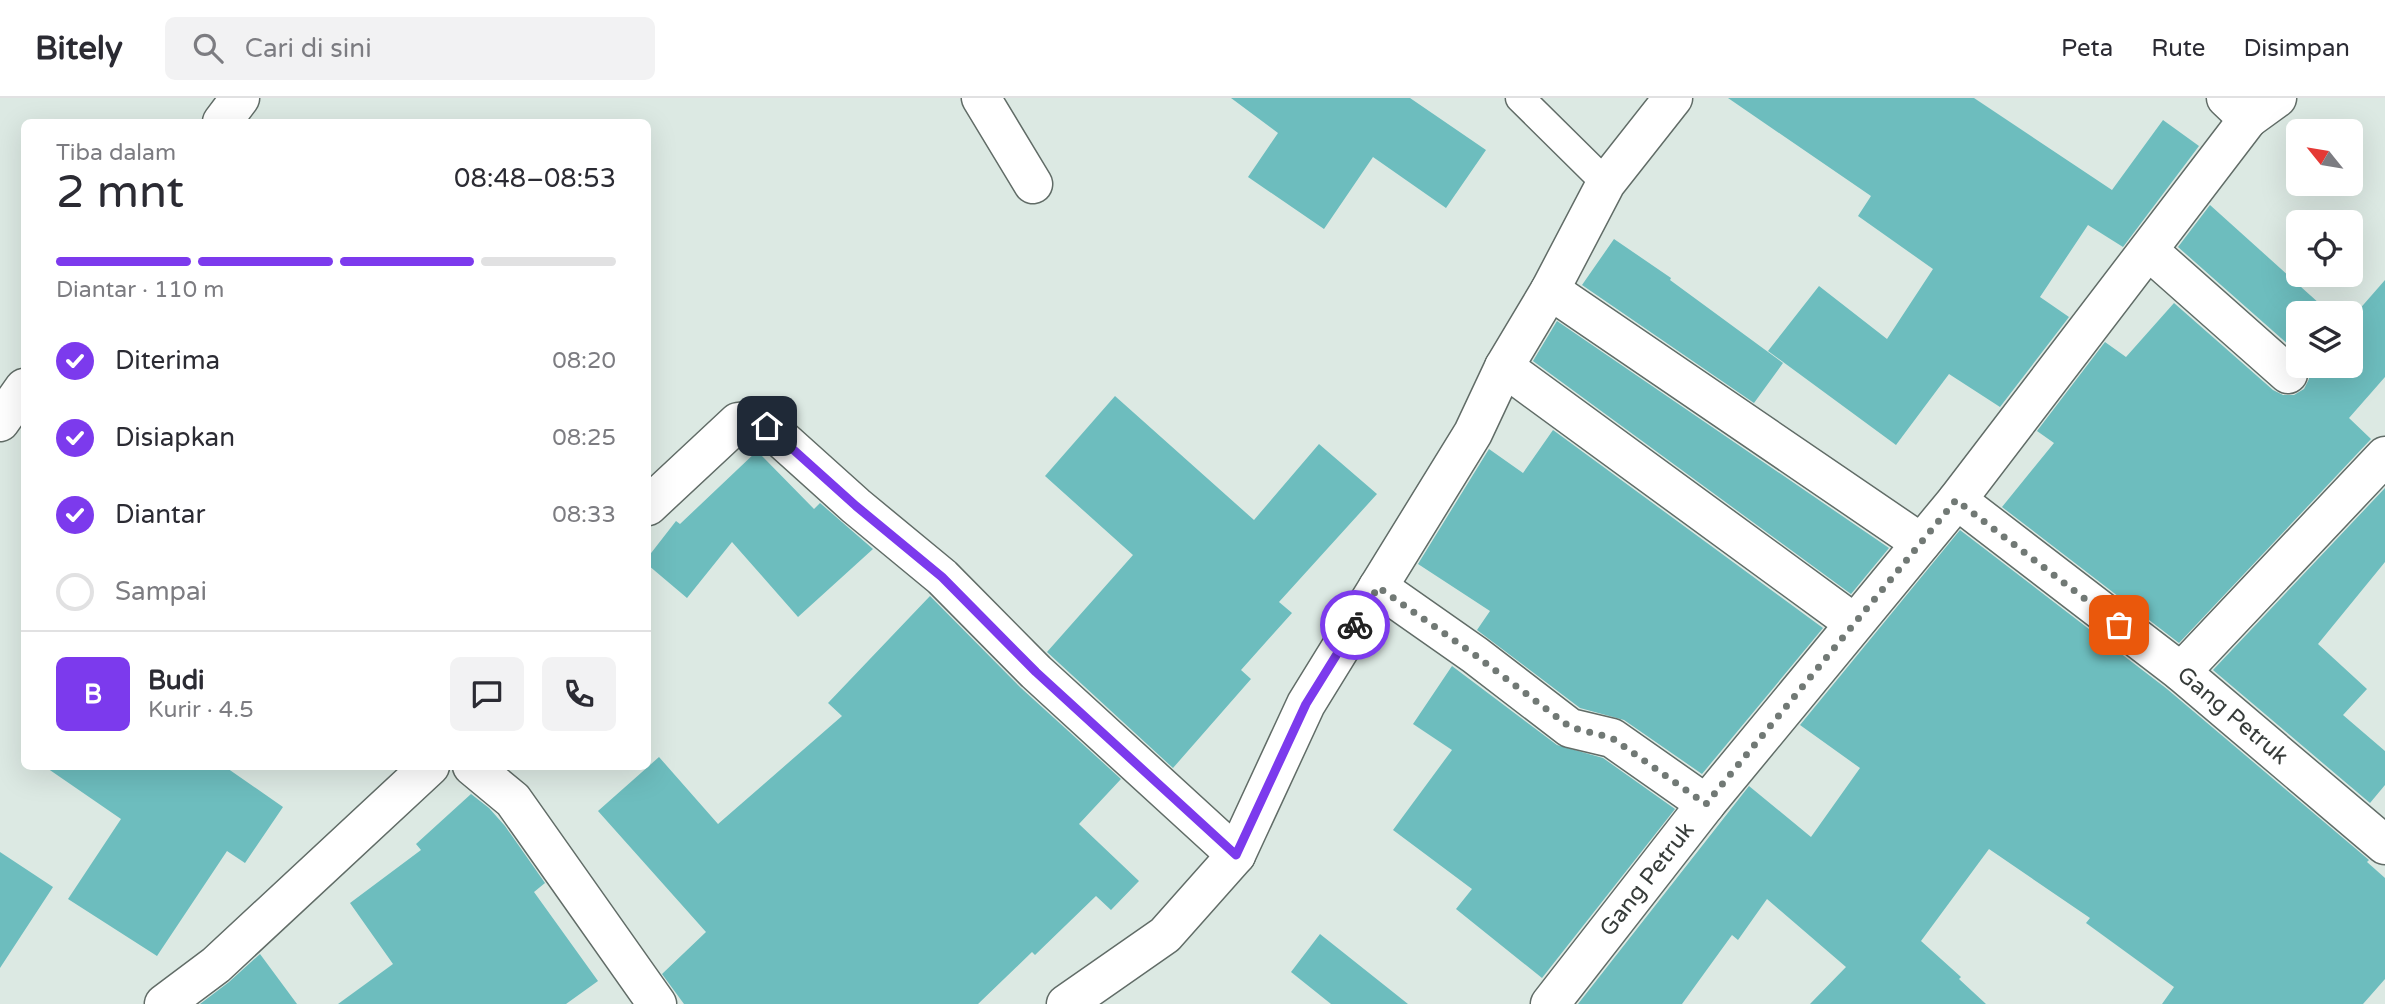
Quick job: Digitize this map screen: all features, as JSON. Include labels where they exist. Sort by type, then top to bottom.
[{"type":"street","points":[[224,119],[240,98]]},
{"type":"street","points":[[981,98],[1033,184]]},
{"type":"street","points":[[1066,1004],[1165,935],[1236,855],[1306,704],[1472,433],[1504,367],[1550,290],[1606,183],[1673,98]]},
{"type":"street","points":[[1956,500],[2149,251],[2251,105]]},
{"type":"street","points":[[2149,251],[2286,372]]},
{"type":"street","points":[[1550,290],[1921,543]]},
{"type":"street","points":[[1504,367],[1854,623]]},
{"type":"street","points":[[0,422],[21,392]]},
{"type":"street","points":[[651,503],[738,422],[754,420],[767,426],[856,506],[942,577],[1036,672],[1236,855]]},
{"type":"street","points":[[2180,672],[2385,456]]},
{"type":"street","name":"Gang Petruk","points":[[1550,1004],[1706,804],[1956,500],[2180,672],[2385,845]]},
{"type":"street","points":[[1378,587],[1475,655],[1570,727],[1612,738],[1706,804]]},
{"type":"street","points":[[167,1003],[216,965],[426,770]]},
{"type":"street","points":[[476,770],[513,800],[657,1004]]},
{"type":"lane","points":[[1520,98],[1606,183]]},
{"type":"building","points":[[1231,98],[1410,98],[1486,150],[1446,208],[1373,157],[1324,229],[1248,177],[1278,133]]},
{"type":"building","points":[[1728,98],[1974,98],[2112,190],[2163,120],[2199,146],[2123,247],[2088,225],[2040,297],[2069,317],[2000,407],[1949,374],[1896,445],[1768,351],[1819,286],[1887,339],[1933,269],[1858,216],[1871,196]]},
{"type":"building","points":[[2210,205],[2286,273],[2286,287],[2301,287],[2317,301],[2286,301],[2286,342],[2178,247]]},
{"type":"building","points":[[1614,239],[1671,278],[1670,280],[1783,363],[1754,403],[1582,285]]},
{"type":"building","points":[[2385,280],[2385,377],[2349,418],[2371,439],[2179,643],[2002,507],[2054,443],[2037,431],[2105,342],[2126,357],[2174,303],[2273,390],[2283,395],[2294,395],[2304,389],[2309,378],[2363,378],[2363,305]]},
{"type":"building","points":[[1557,321],[1889,548],[1851,594],[1533,361]]},
{"type":"building","points":[[1115,396],[1254,520],[1319,444],[1377,494],[1279,602],[1292,613],[1241,670],[1251,679],[1173,768],[1047,652],[1133,555],[1045,476]]},
{"type":"building","points":[[1553,430],[1823,628],[1702,774],[1624,720],[1580,708],[1477,630],[1490,611],[1418,564],[1489,449],[1523,473]]},
{"type":"building","points":[[757,451],[814,509],[820,503],[873,549],[798,617],[732,542],[687,598],[651,568],[651,553],[676,521],[680,524]]},
{"type":"building","points":[[2385,488],[2385,562],[2318,644],[2367,689],[2343,715],[2385,751],[2385,785],[2370,803],[2213,670]]},
{"type":"building","points":[[1960,530],[2167,689],[2369,860],[2367,862],[2385,878],[2385,979],[2363,1004],[2162,1004],[2174,987],[2086,923],[2090,918],[1989,849],[1921,941],[1986,1004],[1810,1004],[1846,967],[1767,899],[1738,940],[1732,935],[1682,1004],[1578,1004],[1749,786],[1811,837],[1860,768],[1800,725]]},
{"type":"building","points":[[930,596],[1021,688],[1121,779],[1079,824],[1139,881],[1111,910],[1096,896],[1035,955],[1032,952],[978,1004],[684,1004],[662,974],[706,932],[598,811],[644,770],[651,770],[651,764],[659,757],[718,824],[842,716],[828,703]]},
{"type":"building","points":[[1452,666],[1557,745],[1603,758],[1675,809],[1542,978],[1456,909],[1472,889],[1393,830],[1452,750],[1413,724]]},
{"type":"building","points":[[50,770],[230,770],[283,807],[245,863],[227,851],[157,956],[68,899],[121,819]]},
{"type":"building","points":[[471,794],[489,808],[505,826],[545,883],[534,892],[598,981],[566,1004],[338,1004],[393,964],[350,903],[421,850],[416,844]]},
{"type":"building","points":[[0,852],[53,887],[0,968]]},
{"type":"building","points":[[1320,934],[1408,1004],[1331,1004],[1291,972]]},
{"type":"building","points":[[260,954],[297,1004],[200,1004],[229,982]]},
{"type":"way so far","points":[[1355,625],[1378,587],[1475,655],[1570,727],[1612,738],[1706,804],[1956,500],[2119,625]]},
{"type":"route","points":[[767,426],[856,506],[942,577],[1036,672],[1236,855],[1306,704],[1355,625]]}]
